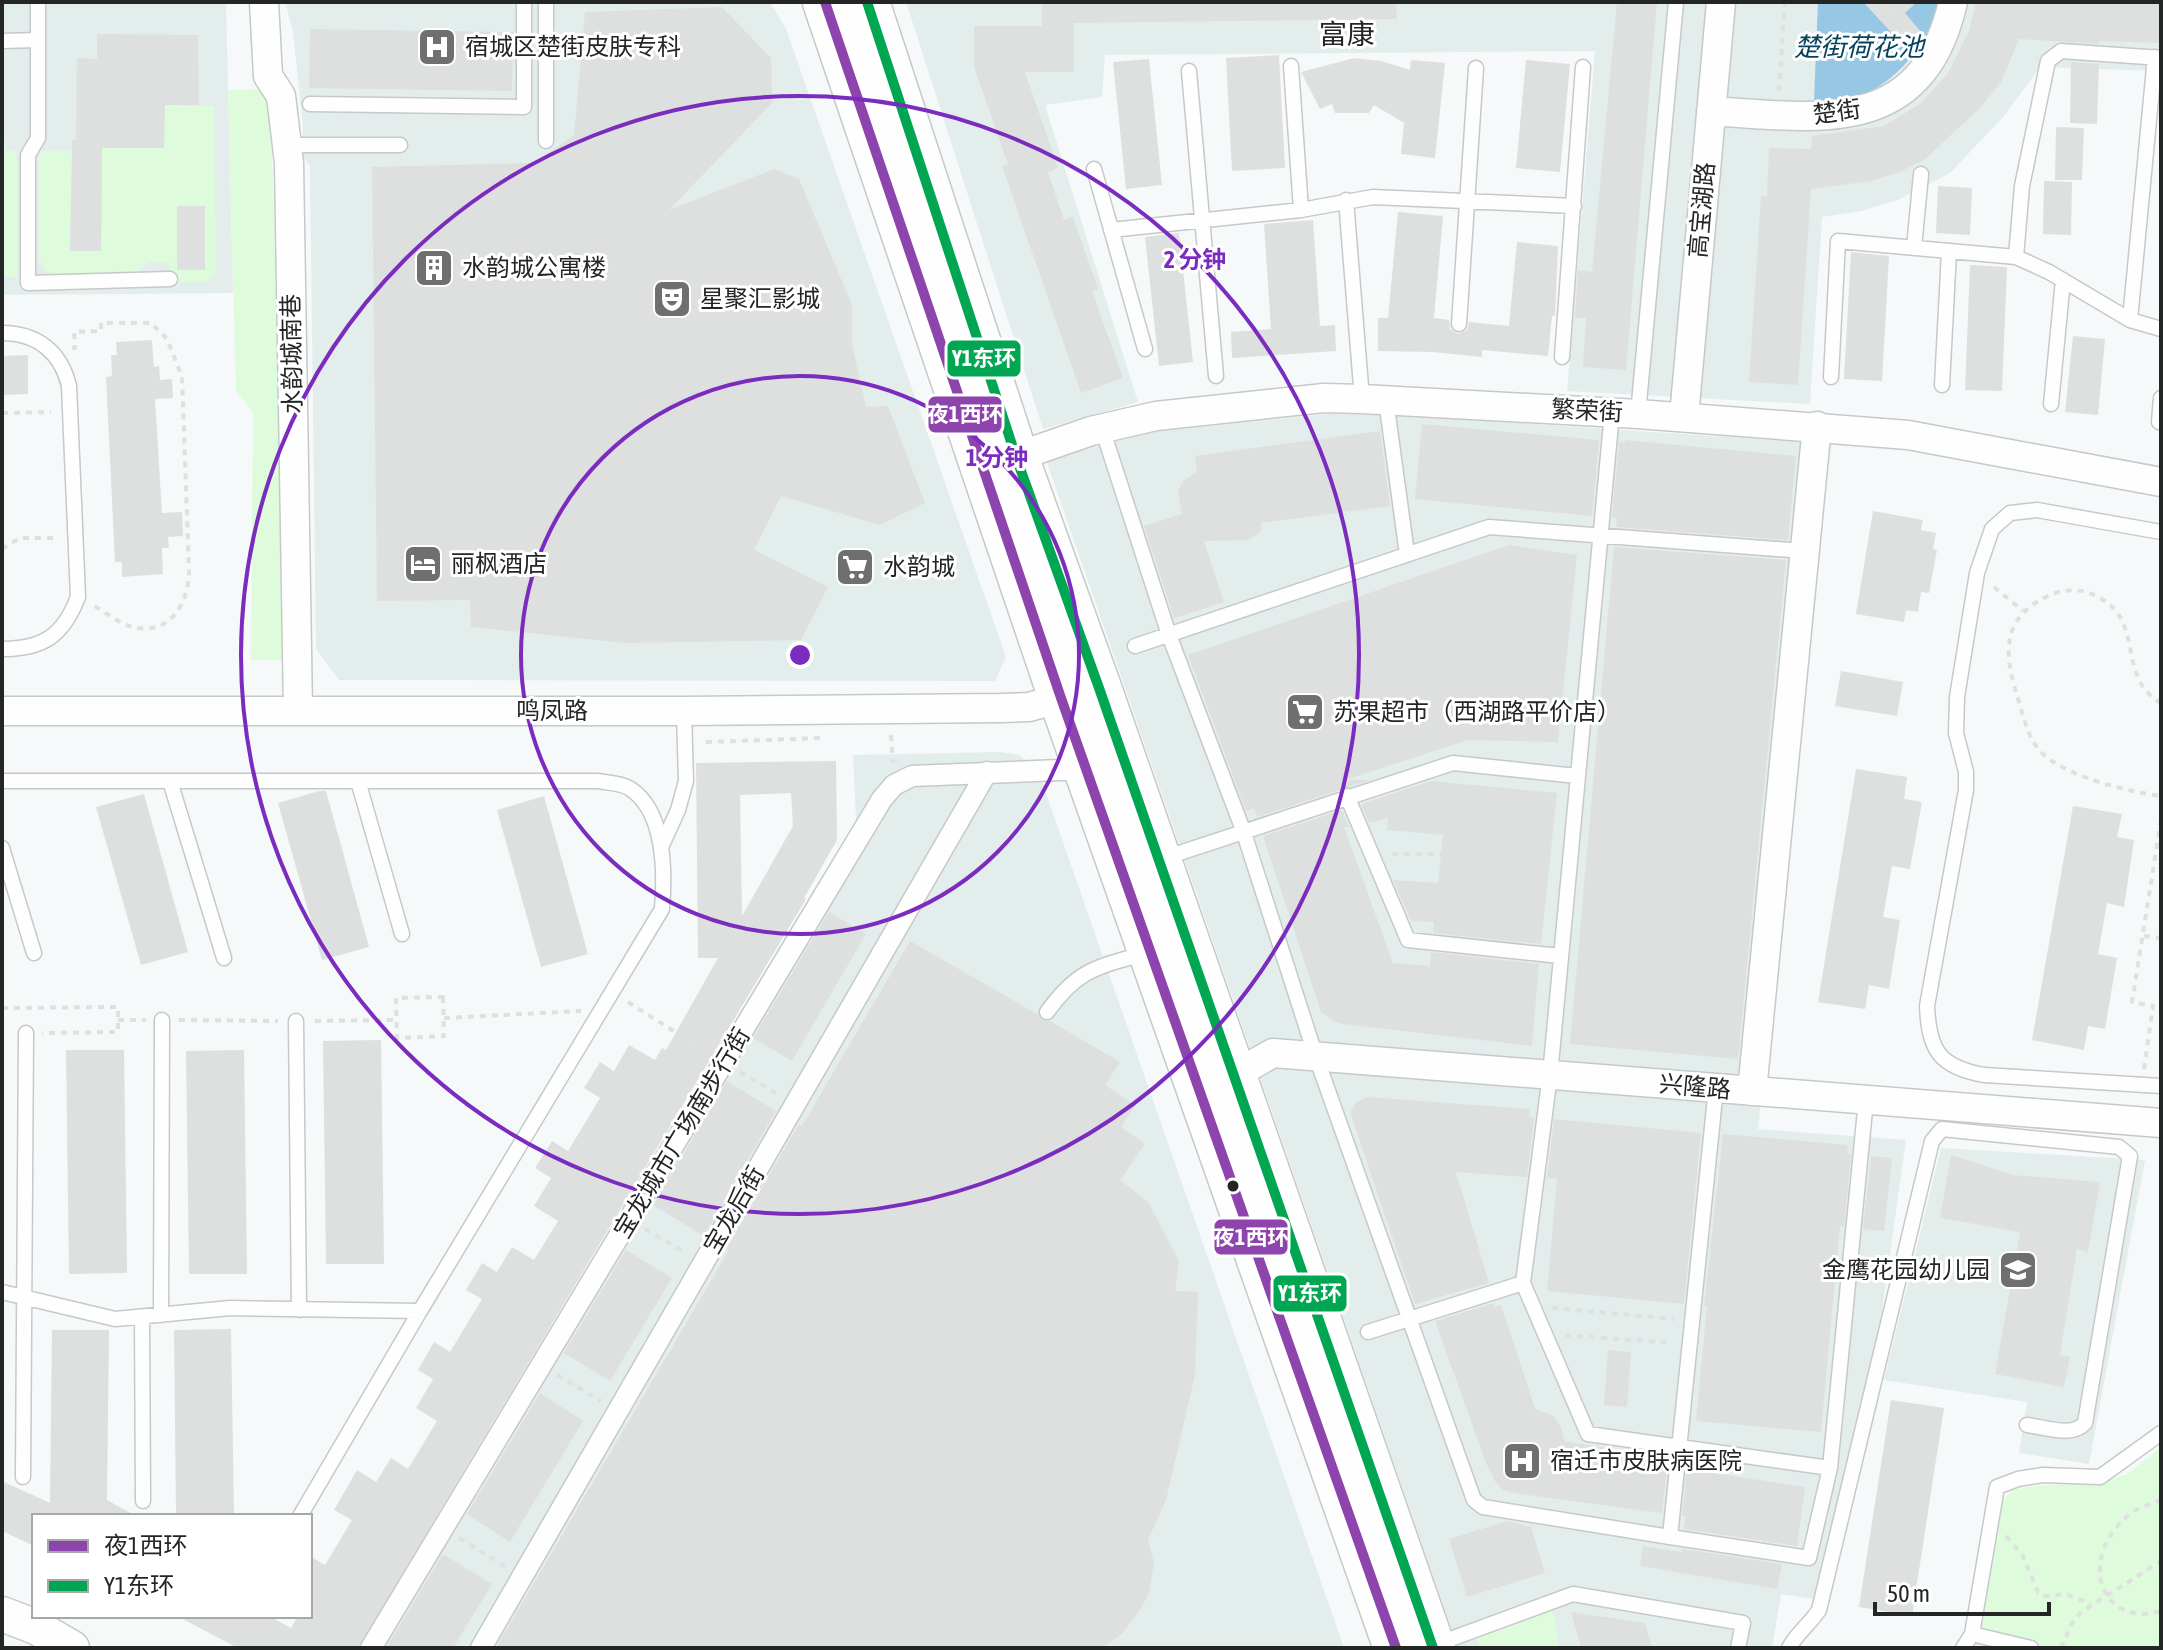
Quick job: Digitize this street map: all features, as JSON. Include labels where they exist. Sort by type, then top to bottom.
[{"type":"main road","points":[[801,2],[819,28],[860,104]]},
{"type":"main road","points":[[825,2],[860,104],[1080,693],[1159,860],[1234,1075],[1421,1647]]},
{"type":"main road","points":[[867,2],[1016,457],[1080,693],[1086,769],[1150,952],[1421,1647]]},
{"type":"street","name":"水韵城南巷","points":[[264,2],[268,76],[281,96],[287,145],[298,711]]},
{"type":"street","name":"高宝湖路","points":[[1684,417],[1721,2]]},
{"type":"street","name":"楚街","points":[[1711,111],[1814,117],[1867,110],[1906,89],[1935,53],[1953,2]]},
{"type":"street","name":"繁荣街","points":[[1016,457],[1102,428],[1156,416],[1324,398],[1374,399],[1817,426],[1965,444],[2161,482]]},
{"type":"street","points":[[1752,1091],[1817,426]]},
{"type":"street","name":"鸣凤路","points":[[2,711],[1001,708],[1029,707],[1080,693]]},
{"type":"street","name":"宝龙城市广场南步行街","points":[[371,1648],[882,799],[894,785],[912,776],[1086,769]]},
{"type":"street","name":"宝龙后街","points":[[481,1648],[987,772]]},
{"type":"street","name":"兴隆路","points":[[1234,1075],[1273,1053],[2161,1123]]},
{"type":"street","points":[[2,1614],[36,1627],[72,1648]]},
{"type":"street","points":[[2,1638],[27,1648]]},
{"type":"lane","points":[[38,2],[38,138],[28,155],[28,283],[170,279]]},
{"type":"lane","points":[[310,104],[524,107],[524,2]]},
{"type":"lane","points":[[546,2],[546,141]]},
{"type":"lane","points":[[1676,2],[1625,413],[1599,537],[1550,1075],[1523,1283],[1588,1434],[1830,1468]]},
{"type":"lane","points":[[2,41],[38,40]]},
{"type":"lane","points":[[2016,257],[2022,186],[2048,61],[2061,51],[2158,58],[2130,320]]},
{"type":"lane","points":[[1291,66],[1301,210]]},
{"type":"lane","points":[[1562,357],[1583,67]]},
{"type":"lane","points":[[1459,324],[1476,68]]},
{"type":"lane","points":[[1189,71],[1216,376]]},
{"type":"lane","points":[[287,145],[400,145]]},
{"type":"lane","points":[[1094,169],[1145,349]]},
{"type":"lane","points":[[1914,248],[1921,174]]},
{"type":"lane","points":[[1111,230],[1301,210],[1373,197],[1574,206]]},
{"type":"lane","points":[[1346,200],[1374,399],[1407,554]]},
{"type":"lane","points":[[1831,377],[1838,241],[2016,257],[2063,280],[2130,320],[2161,329]]},
{"type":"lane","points":[[1942,385],[1949,252]]},
{"type":"lane","points":[[2051,404],[2063,280]]},
{"type":"lane","points":[[2,333],[20,333],[50,349],[66,372],[78,597],[65,624],[54,635],[33,647],[2,649]]},
{"type":"lane","points":[[2159,422],[2161,398]]},
{"type":"lane","points":[[1102,428],[1169,635],[1243,830],[1316,1057],[1474,1500],[1483,1507],[1809,1558],[1830,1468],[1866,1100]]},
{"type":"lane","points":[[2161,532],[2056,512],[2022,510],[2010,513],[1992,529],[1977,573],[1955,717],[1966,772],[1966,790],[1927,1006],[1928,1035],[1944,1058],[1963,1071],[1984,1075],[2161,1086]]},
{"type":"lane","points":[[1135,646],[1489,527],[1803,551]]},
{"type":"lane","points":[[662,845],[678,810],[686,781],[684,711]]},
{"type":"lane","points":[[1159,860],[1453,763],[1577,776]]},
{"type":"lane","points":[[2,781],[598,781],[627,786],[644,801],[662,845],[665,873],[662,909],[301,1514]]},
{"type":"lane","points":[[170,781],[224,958]]},
{"type":"lane","points":[[358,781],[402,934]]},
{"type":"lane","points":[[1347,796],[1408,940],[1560,956]]},
{"type":"lane","points":[[2,848],[34,953]]},
{"type":"lane","points":[[1047,1012],[1061,992],[1082,975],[1150,952]]},
{"type":"lane","points":[[161,1315],[162,1020]]},
{"type":"lane","points":[[296,1021],[299,1310]]},
{"type":"lane","points":[[23,1477],[26,1033]]},
{"type":"lane","points":[[1670,1537],[1716,1088]]},
{"type":"lane","points":[[1789,1648],[1819,1610],[1932,1141],[1942,1129],[2119,1147],[2130,1156],[2085,1423],[2071,1432],[2027,1425]]},
{"type":"lane","points":[[1368,1332],[1523,1283]]},
{"type":"lane","points":[[2,1292],[115,1319],[230,1308],[420,1311]]},
{"type":"lane","points":[[142,1317],[143,1501]]},
{"type":"lane","points":[[1963,1648],[1972,1634],[1997,1487],[2006,1482],[2043,1475],[2100,1477],[2161,1433]]},
{"type":"lane","points":[[1421,1647],[1573,1594],[1743,1623],[1738,1648]]},
{"type":"lane","points":[[1972,1634],[2031,1648]]},
{"type":"path","points":[[1777,115],[1785,2]]},
{"type":"path","points":[[1880,2],[1921,49]]},
{"type":"path","points":[[50,349],[75,348],[74,332],[101,331],[101,323],[151,323],[167,339],[182,377],[189,571],[186,595],[173,618],[165,624],[143,629],[135,628],[78,597]]},
{"type":"path","points":[[2,413],[70,411]]},
{"type":"path","points":[[2,549],[28,536],[75,539]]},
{"type":"path","points":[[1977,573],[2023,611]]},
{"type":"path","points":[[2161,703],[2136,679],[2124,624],[2114,608],[2101,598],[2073,590],[2059,591],[2023,611],[2008,638],[2012,682],[2031,741],[2056,764],[2117,788],[2161,796]]},
{"type":"path","points":[[2142,1085],[2153,1006],[2132,1002],[2161,820]]},
{"type":"path","points":[[1373,857],[1399,852],[1441,854]]},
{"type":"path","points":[[2143,936],[2161,938]]},
{"type":"path","points":[[612,992],[795,1105]]},
{"type":"path","points":[[443,997],[444,1036],[397,1038],[397,1020],[396,998],[443,997]]},
{"type":"path","points":[[2,1008],[118,1007],[118,1032],[26,1033]]},
{"type":"path","points":[[444,1018],[602,1010]]},
{"type":"path","points":[[118,1020],[397,1020]]},
{"type":"path","points":[[630,1219],[703,1264]]},
{"type":"path","points":[[1533,1306],[1693,1321]]},
{"type":"path","points":[[1545,1333],[1691,1345]]},
{"type":"path","points":[[541,1366],[618,1411]]},
{"type":"path","points":[[2161,1499],[2137,1509],[2119,1524],[2107,1540],[2098,1574],[2107,1596],[2122,1609],[2138,1614],[2161,1611]]},
{"type":"path","points":[[1990,1527],[2004,1534],[2023,1556],[2038,1592],[2044,1596],[2066,1594],[2091,1604]]},
{"type":"path","points":[[443,1529],[522,1577]]},
{"type":"path","points":[[2061,1648],[2072,1623],[2091,1604],[2161,1561]]},
{"type":"shaded area","points":[[2,2],[226,2],[233,293],[2,295]]},
{"type":"shaded area","name":"水韵城","points":[[285,2],[770,2],[786,29],[1006,657],[995,681],[339,680],[316,649],[310,166],[301,153],[303,126],[293,32]]},
{"type":"shaded area","points":[[906,2],[2161,2],[2161,71],[2040,67],[2004,116],[1950,173],[1898,200],[1861,211],[1822,217],[1810,404],[1567,391],[1595,51],[1105,55],[1102,97],[1045,105],[1138,402],[1043,429]]},
{"type":"shaded area","points":[[1327,414],[1404,415],[1830,444],[1758,1129],[1906,1140],[1876,1353],[1814,1599],[1781,1594],[1772,1648],[1458,1648],[1045,457],[1142,433]]},
{"type":"shaded area","points":[[1000,752],[1020,755],[1041,779],[1344,1648],[363,1648],[857,841],[853,755]]},
{"type":"shaded area","name":"金鹰花园幼儿园","points":[[1941,1148],[2145,1160],[2089,1464],[2019,1453],[2027,1402],[1884,1380]]},
{"type":"green space","points":[[2,52],[5,151],[17,151],[17,277],[2,277]]},
{"type":"green space","points":[[270,89],[276,293],[279,298],[288,660],[251,660],[253,413],[236,390],[228,90]]},
{"type":"green space","points":[[165,105],[214,106],[216,271],[213,276],[200,282],[178,282],[171,276],[169,263],[149,262],[135,273],[58,275],[45,271],[39,261],[39,151],[72,151],[70,250],[101,250],[102,148],[164,148]]},
{"type":"green space","points":[[2161,1447],[2161,1648],[1971,1648],[1984,1620],[1984,1600],[2001,1502],[2013,1490],[2104,1482],[2127,1474]]},
{"type":"green space","points":[[1551,1609],[1559,1648],[1479,1648],[1476,1637]]},
{"type":"water","name":"楚街荷花池","points":[[1818,2],[1937,2],[1928,31],[1898,72],[1872,91],[1858,96],[1814,101]]},
{"type":"building","points":[[1042,2],[1396,2],[1397,19],[1074,23],[1074,72],[1025,72],[1058,168],[1048,172],[1064,220],[1073,217],[1098,289],[1092,291],[1123,378],[1081,393],[1002,166],[1008,164],[974,67],[974,26],[1042,26]]},
{"type":"building","points":[[1617,2],[1657,2],[1626,370],[1583,367],[1586,318],[1575,318],[1578,270],[1592,272]]},
{"type":"building","points":[[1863,2],[1917,2],[1905,13],[1921,32],[1904,46]]},
{"type":"building","points":[[1976,2],[2161,2],[2161,43],[2099,41],[2099,44],[2019,39],[2001,82],[1980,108],[1924,160],[1871,181],[1811,189],[1798,385],[1749,382],[1761,196],[1767,197],[1769,148],[1811,149],[1812,136],[1884,126],[1920,104],[1948,73],[1969,31]]},
{"type":"building","name":"水韵城","points":[[722,7],[771,58],[772,103],[669,210],[774,169],[799,179],[852,305],[852,344],[866,407],[888,406],[925,503],[880,525],[781,496],[754,550],[828,587],[801,640],[624,643],[471,627],[470,600],[377,601],[372,167],[534,163],[574,135],[585,12]]},
{"type":"building","points":[[310,29],[513,32],[512,91],[309,88]]},
{"type":"building","points":[[97,34],[198,35],[199,105],[165,105],[164,148],[102,148],[101,251],[70,251],[77,58],[97,59]]},
{"type":"building","points":[[1279,55],[1285,168],[1232,171],[1226,58]]},
{"type":"building","points":[[1354,58],[1381,61],[1410,70],[1411,60],[1445,63],[1435,158],[1401,154],[1404,123],[1374,105],[1369,113],[1335,113],[1332,104],[1320,109],[1301,72]]},
{"type":"building","points":[[1149,59],[1162,185],[1126,189],[1113,62]]},
{"type":"building","points":[[1526,60],[1570,64],[1560,172],[1516,168]]},
{"type":"building","points":[[2071,62],[2099,64],[2097,124],[2070,123]]},
{"type":"building","points":[[2056,127],[2084,128],[2082,180],[2055,180]]},
{"type":"building","points":[[2044,181],[2072,182],[2071,235],[2043,234]]},
{"type":"building","points":[[1938,186],[1972,188],[1970,235],[1936,233]]},
{"type":"building","points":[[177,206],[205,206],[205,270],[177,270]]},
{"type":"building","points":[[1398,212],[1443,216],[1434,318],[1449,320],[1450,329],[1458,334],[1467,330],[1469,322],[1509,326],[1517,242],[1558,246],[1555,316],[1552,316],[1548,356],[1482,350],[1482,357],[1378,351],[1378,318],[1388,318]]},
{"type":"building","points":[[1313,220],[1320,326],[1335,325],[1336,351],[1232,358],[1231,332],[1271,329],[1264,224]]},
{"type":"building","points":[[1179,233],[1193,362],[1159,366],[1145,237]]},
{"type":"building","points":[[1851,252],[1889,256],[1882,381],[1844,379]]},
{"type":"building","points":[[1970,265],[2007,267],[2002,391],[1965,390]]},
{"type":"building","points":[[2073,336],[2105,339],[2098,415],[2065,412]]},
{"type":"building","points":[[152,340],[154,367],[159,366],[160,380],[172,379],[173,398],[155,399],[162,513],[182,512],[183,536],[168,537],[169,548],[162,548],[163,574],[122,577],[122,562],[115,562],[106,377],[112,376],[111,355],[117,355],[116,342]]},
{"type":"building","points":[[28,355],[28,394],[2,395],[2,356]]},
{"type":"building","points":[[1422,424],[1599,440],[1592,516],[1415,499]]},
{"type":"building","points":[[1380,431],[1390,506],[1261,523],[1261,531],[1248,540],[1204,541],[1224,602],[1174,618],[1144,526],[1182,514],[1178,492],[1183,481],[1197,472],[1195,456]]},
{"type":"building","points":[[1625,440],[1796,456],[1788,540],[1616,527],[1617,518],[1612,517],[1619,442],[1625,443]]},
{"type":"building","points":[[1873,511],[1923,520],[1921,530],[1936,533],[1933,549],[1937,550],[1929,593],[1921,592],[1918,612],[1906,610],[1904,622],[1856,614]]},
{"type":"building","points":[[1509,545],[1577,555],[1558,742],[1468,740],[1345,780],[1370,780],[1257,817],[1254,808],[1246,811],[1188,655]]},
{"type":"building","points":[[1614,547],[1786,560],[1738,1059],[1570,1044]]},
{"type":"building","points":[[1841,671],[1903,682],[1897,716],[1835,706]]},
{"type":"building","points":[[836,761],[837,840],[806,899],[358,1648],[238,1648],[181,1618],[273,1618],[291,1628],[297,1618],[312,1618],[312,1557],[325,1565],[352,1520],[334,1510],[357,1470],[376,1482],[391,1458],[408,1469],[437,1421],[416,1408],[433,1379],[418,1370],[434,1342],[450,1352],[482,1299],[466,1290],[482,1263],[497,1272],[512,1247],[534,1260],[558,1221],[534,1206],[551,1178],[535,1168],[552,1141],[568,1151],[600,1098],[584,1088],[600,1062],[614,1071],[629,1045],[655,1060],[662,1048],[666,1050],[718,958],[698,958],[696,763]],"holes":[[[791,793],[793,826],[742,916],[740,795]]]},
{"type":"building","points":[[1856,769],[1907,777],[1904,799],[1922,802],[1910,869],[1892,866],[1883,917],[1900,920],[1889,989],[1869,985],[1865,1009],[1818,1002]]},
{"type":"building","points":[[1431,781],[1557,793],[1541,944],[1433,933],[1434,922],[1411,921],[1393,880],[1438,883],[1443,835],[1387,830],[1388,818],[1369,823],[1361,804]]},
{"type":"building","points":[[326,791],[369,947],[322,960],[278,803]]},
{"type":"building","points":[[144,794],[188,952],[141,965],[96,807]]},
{"type":"building","points":[[544,796],[588,954],[541,967],[497,810]]},
{"type":"building","points":[[2073,806],[2122,814],[2117,837],[2134,840],[2124,907],[2107,903],[2098,954],[2117,958],[2105,1029],[2088,1026],[2084,1050],[2032,1040]]},
{"type":"building","points":[[1342,810],[1349,827],[1344,827],[1393,963],[1430,966],[1431,952],[1539,964],[1532,1046],[1343,1024],[1321,1012],[1263,836]]},
{"type":"building","points":[[829,912],[866,934],[792,1061],[753,1038]]},
{"type":"building","points":[[910,941],[1037,1014],[1042,1020],[1050,1021],[1120,1062],[1105,1085],[1135,1105],[1121,1127],[1145,1144],[1120,1180],[1148,1202],[1179,1261],[1175,1291],[1198,1292],[1195,1375],[1166,1500],[1148,1540],[1154,1563],[1149,1593],[1140,1610],[1122,1634],[1102,1648],[496,1648],[729,1250],[726,1249],[799,1124],[802,1126]]},
{"type":"building","points":[[381,1040],[384,1264],[326,1264],[323,1041]]},
{"type":"building","points":[[66,1050],[124,1050],[127,1273],[69,1274]]},
{"type":"building","points":[[244,1050],[247,1274],[189,1274],[186,1051]]},
{"type":"building","points":[[727,1081],[776,1111],[704,1236],[653,1205]]},
{"type":"building","points":[[1367,1097],[1530,1109],[1529,1117],[1534,1117],[1527,1177],[1456,1172],[1489,1283],[1415,1304],[1350,1112],[1357,1102]]},
{"type":"building","points":[[1554,1119],[1701,1133],[1684,1304],[1547,1291],[1557,1179],[1547,1178]]},
{"type":"building","points":[[1723,1134],[1848,1145],[1847,1154],[1851,1154],[1844,1227],[1840,1226],[1821,1432],[1696,1421],[1707,1306],[1704,1306]]},
{"type":"building","points":[[1951,1155],[2013,1175],[2100,1182],[2088,1252],[2077,1249],[2060,1355],[2070,1357],[2064,1387],[1995,1374],[2020,1232],[1940,1218]]},
{"type":"building","points":[[1871,1156],[1892,1158],[1884,1231],[1863,1229]]},
{"type":"building","points":[[626,1250],[672,1278],[610,1381],[564,1353]]},
{"type":"building","points":[[1494,1303],[1495,1307],[1501,1305],[1535,1409],[1554,1416],[1561,1427],[1564,1441],[1668,1458],[1662,1513],[1520,1494],[1503,1490],[1496,1483],[1435,1321]]},
{"type":"building","points":[[231,1329],[234,1514],[176,1514],[174,1330]]},
{"type":"building","points":[[52,1330],[109,1330],[107,1500],[132,1514],[32,1514],[32,1545],[2,1531],[2,1481],[50,1503]]},
{"type":"building","points":[[1608,1350],[1631,1352],[1627,1407],[1604,1405]]},
{"type":"building","points":[[540,1393],[583,1421],[510,1542],[467,1514]]},
{"type":"building","points":[[1891,1400],[1944,1408],[1912,1616],[1859,1607]]},
{"type":"building","points":[[1687,1469],[1805,1487],[1797,1546],[1684,1529],[1686,1516],[1682,1516]]},
{"type":"building","points":[[1507,1521],[1531,1527],[1545,1573],[1467,1597],[1449,1539]]},
{"type":"building","points":[[1643,1546],[1782,1564],[1777,1589],[1640,1566]]},
{"type":"building","points":[[443,1554],[492,1584],[453,1648],[386,1648]]},
{"type":"building","points":[[1571,1612],[1645,1623],[1652,1648],[1581,1648]]},
{"type":"transit line","name":"夜1西环","points":[[825,2],[1061,698],[1396,1648]]},
{"type":"transit line","name":"Y1东环","points":[[867,2],[1016,457],[1433,1648]]},
{"type":"place","name":"宿城区楚街皮肤专科","points":[[437,47]]},
{"type":"place","name":"水韵城公寓楼","points":[[434,268]]},
{"type":"place","name":"星聚汇影城","points":[[672,299]]},
{"type":"place","name":"丽枫酒店","points":[[423,564]]},
{"type":"place","name":"水韵城","points":[[855,567]]},
{"type":"place","name":"苏果超市（西湖路平价店）","points":[[1305,712]]},
{"type":"place","name":"金鹰花园幼儿园","points":[[2018,1270]]},
{"type":"place","name":"宿迁市皮肤病医院","points":[[1522,1461]]},
{"type":"district","name":"富康","points":[[1347,34]]}]
